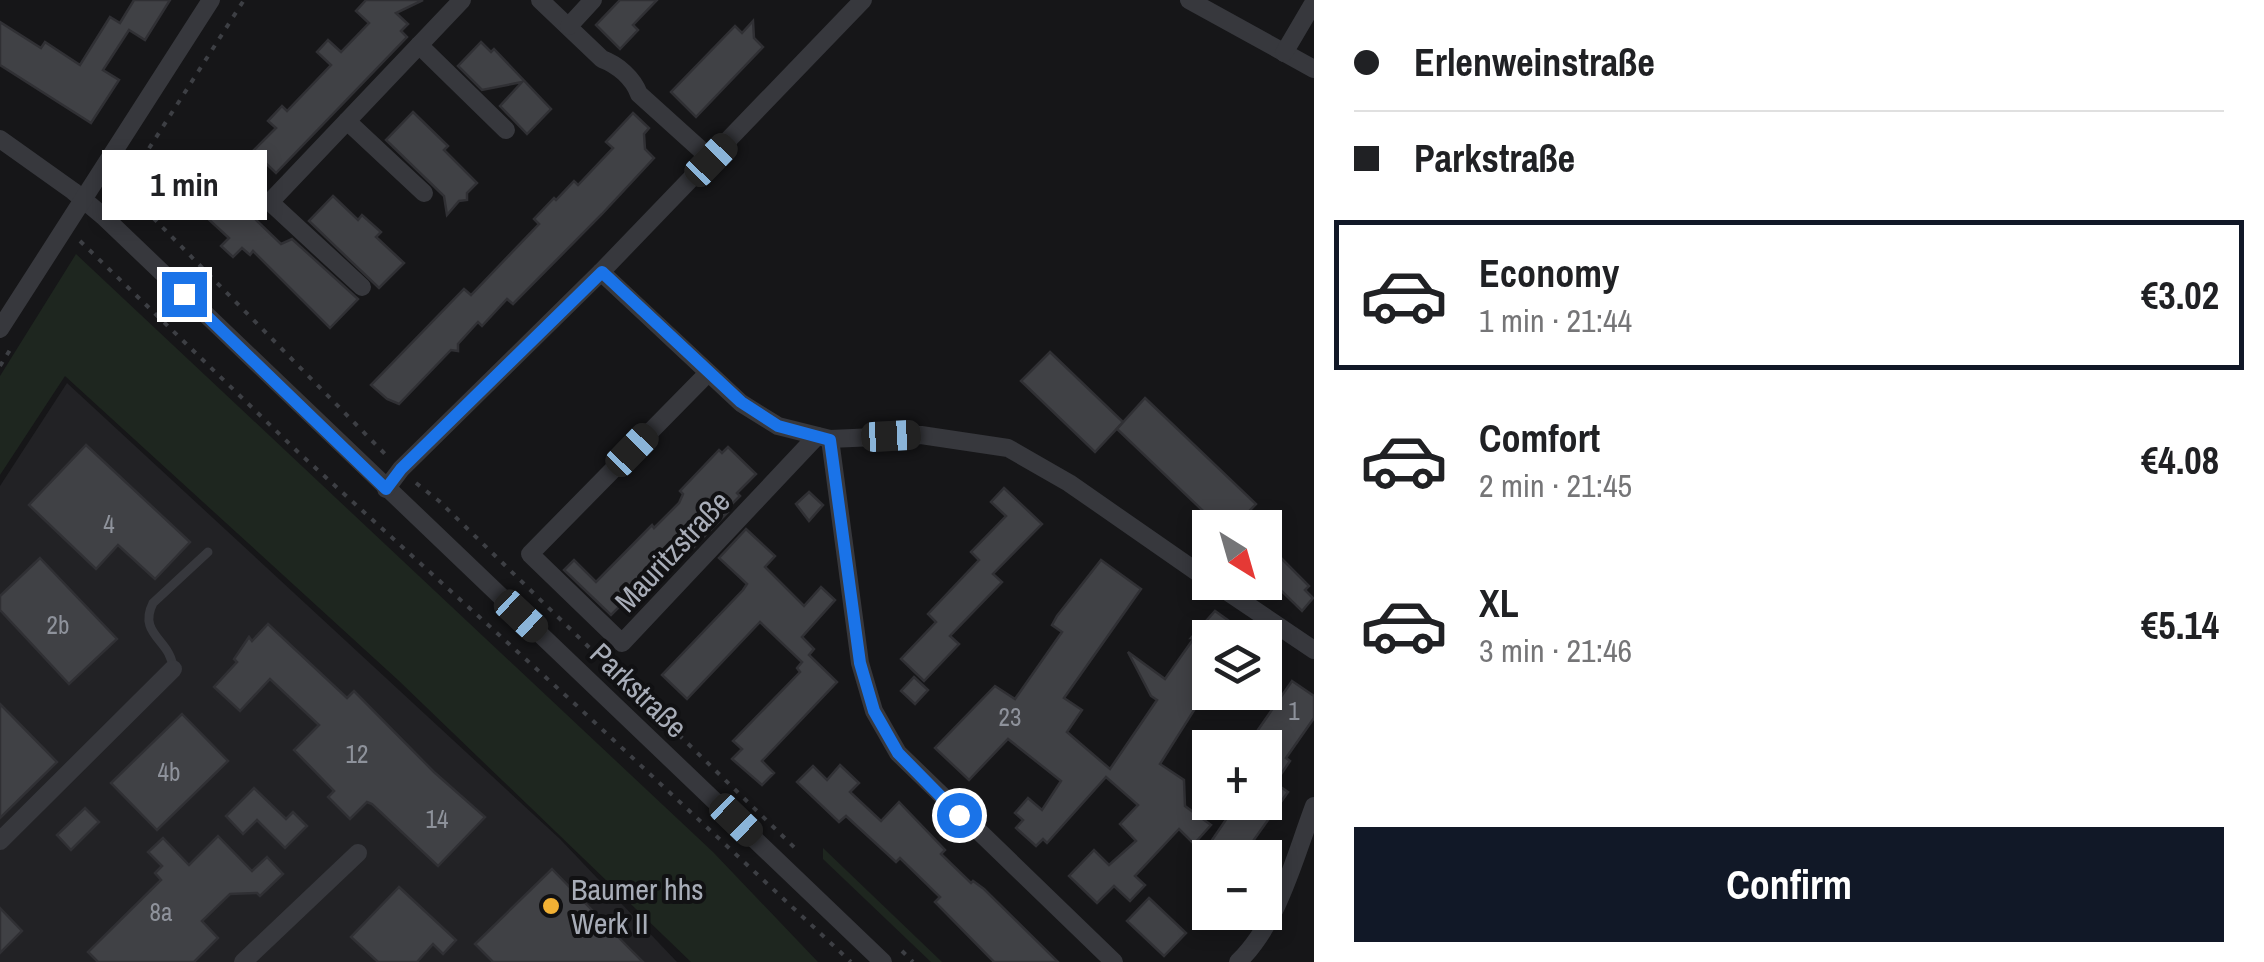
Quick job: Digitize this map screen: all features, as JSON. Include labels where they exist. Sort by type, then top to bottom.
[{"type":"street","points":[[0,329],[211,0]]},
{"type":"street","points":[[362,287],[270,202],[462,0]]},
{"type":"street","points":[[540,0],[602,59],[635,84],[639,94],[711,160]]},
{"type":"street","points":[[569,26],[593,0]]},
{"type":"street","points":[[386,489],[401,469],[602,272],[864,0]]},
{"type":"street","points":[[1188,0],[1314,69]]},
{"type":"street","points":[[1284,52],[1314,2]]},
{"type":"street","points":[[419,45],[506,130]]},
{"type":"street","points":[[347,121],[424,193]]},
{"type":"street","name":"Parkstraße","points":[[0,139],[84,199],[883,962]]},
{"type":"street","points":[[602,272],[741,402],[778,426],[824,438],[921,434],[1008,448],[1069,483],[1192,569]]},
{"type":"street","name":"Mauritzstraße","points":[[708,372],[530,554],[622,644],[824,438]]},
{"type":"street","points":[[824,438],[860,663],[874,711],[898,753],[1114,962]]},
{"type":"street","points":[[1238,600],[1314,650]]},
{"type":"street","points":[[0,840],[173,668]]},
{"type":"street","points":[[1238,962],[1257,944],[1274,910],[1314,806]]},
{"type":"street","points":[[243,962],[358,852]]},
{"type":"lane","points":[[173,668],[172,657],[150,627],[148,613],[208,552]]},
{"type":"path","points":[[244,0],[125,189],[401,469],[801,854]]},
{"type":"path","points":[[81,242],[299,453],[851,962]]},
{"type":"path","points":[[898,948],[912,962]]},
{"type":"shaded area","points":[[76,254],[713,852],[818,962],[691,962],[398,680],[65,376],[0,475],[0,376]]},
{"type":"shaded area","points":[[67,383],[560,839],[677,962],[0,962],[0,486]]},
{"type":"shaded area","points":[[823,848],[942,962],[931,962],[823,859]]},
{"type":"building","points":[[134,0],[170,0],[145,40],[129,30],[103,70],[119,80],[91,123],[0,65],[0,22],[41,48],[45,42],[80,65],[110,17],[120,23]]},
{"type":"building","points":[[366,0],[423,0],[396,13],[408,24],[401,31],[407,37],[276,173],[253,151],[276,128],[268,121],[282,106],[287,111],[331,65],[317,52],[328,40],[341,52],[369,23],[356,11]]},
{"type":"building","points":[[620,0],[657,0],[633,25],[638,30],[620,49],[596,25]]},
{"type":"building","points":[[753,21],[754,38],[763,47],[696,117],[671,92],[735,26],[742,33]]},
{"type":"building","points":[[481,42],[491,52],[494,49],[551,109],[527,134],[500,106],[522,82],[482,90],[458,66]]},
{"type":"building","points":[[413,112],[448,146],[444,150],[477,183],[467,193],[467,200],[459,201],[447,215],[444,196],[386,140]]},
{"type":"building","points":[[633,113],[649,128],[644,134],[645,149],[654,158],[602,214],[513,304],[507,299],[482,326],[478,322],[458,344],[458,351],[451,350],[399,404],[371,385],[464,289],[471,295],[539,224],[534,219],[554,198],[574,181],[578,185],[613,148],[606,142]]},
{"type":"building","points":[[232,188],[255,210],[251,215],[281,244],[292,239],[358,299],[330,328],[253,251],[250,255],[242,248],[233,257],[221,246],[229,238],[205,216]]},
{"type":"building","points":[[333,196],[358,220],[362,215],[381,232],[376,237],[404,263],[379,288],[309,221]]},
{"type":"building","points":[[1050,352],[1123,422],[1095,452],[1021,381]]},
{"type":"building","points":[[1145,398],[1256,504],[1250,510],[1202,510],[1117,429]]},
{"type":"building","points":[[86,445],[190,542],[155,579],[118,545],[96,569],[29,505]]},
{"type":"building","points":[[728,447],[756,474],[737,493],[740,496],[728,512],[636,602],[630,596],[611,615],[564,570],[574,560],[596,582],[679,503],[683,494],[680,491],[719,450],[722,453]]},
{"type":"building","points":[[1004,488],[1042,524],[993,574],[1002,582],[950,636],[959,644],[924,681],[901,659],[936,622],[928,614],[979,560],[971,552],[1006,516],[991,502]]},
{"type":"building","points":[[809,492],[823,505],[809,521],[796,504]]},
{"type":"building","points":[[746,529],[775,556],[765,567],[804,606],[821,587],[835,600],[802,637],[814,649],[809,655],[837,682],[762,761],[774,773],[762,785],[732,759],[742,749],[733,741],[800,672],[797,668],[802,662],[760,622],[687,699],[662,675],[747,584],[719,558]]},
{"type":"building","points":[[40,558],[117,639],[69,684],[0,610],[0,596]]},
{"type":"building","points":[[1282,559],[1309,586],[1305,590],[1313,598],[1302,611],[1282,592]]},
{"type":"building","points":[[1101,560],[1141,589],[1064,698],[1082,710],[1067,732],[1110,769],[1157,700],[1151,696],[1128,652],[1165,679],[1192,641],[1194,710],[1160,764],[1184,780],[1185,806],[1192,811],[1192,820],[1204,820],[1211,825],[1192,842],[1179,829],[1135,876],[1145,885],[1130,901],[1114,886],[1097,903],[1069,876],[1094,850],[1109,865],[1136,841],[1120,824],[1138,805],[1106,777],[1047,843],[1043,839],[1036,846],[1016,828],[1023,820],[1015,813],[1028,798],[1042,810],[1061,781],[1008,739],[969,780],[935,748],[995,686],[1015,699],[1062,632],[1052,625]]},
{"type":"building","points":[[1215,611],[1228,620],[1207,620]]},
{"type":"building","points":[[268,624],[347,698],[354,691],[485,817],[438,866],[372,804],[367,802],[350,819],[328,797],[334,791],[294,750],[319,725],[270,679],[240,711],[214,687],[237,662],[234,659],[249,637],[252,641]]},
{"type":"building","points":[[914,677],[928,690],[915,704],[901,691]]},
{"type":"building","points":[[1292,681],[1314,696],[1314,718],[1286,758],[1290,761],[1282,773],[1282,730],[1258,730],[1272,710],[1282,710],[1282,695]]},
{"type":"building","points":[[0,704],[57,762],[0,818]]},
{"type":"building","points":[[182,714],[228,761],[157,830],[111,783]]},
{"type":"building","points":[[840,765],[859,783],[850,792],[881,821],[899,802],[945,850],[941,854],[971,883],[984,889],[1058,962],[994,962],[935,902],[940,897],[900,858],[896,862],[846,816],[839,822],[797,782],[813,766],[827,780]]},
{"type":"building","points":[[254,788],[286,819],[293,812],[307,826],[285,848],[257,820],[243,834],[226,816]]},
{"type":"building","points":[[85,808],[99,822],[71,850],[57,835]]},
{"type":"building","points":[[1226,820],[1268,820],[1254,840],[1212,840]]},
{"type":"building","points":[[218,836],[252,871],[267,857],[283,874],[260,896],[230,894],[202,921],[218,938],[194,962],[98,962],[88,952],[161,880],[155,873],[162,866],[148,852],[163,838],[189,865]]},
{"type":"building","name":"Baumer hhs Werk II","points":[[552,869],[643,962],[493,962],[475,944]]},
{"type":"building","points":[[399,887],[456,940],[443,954],[433,944],[417,962],[378,962],[351,937]]},
{"type":"building","points":[[1149,898],[1186,933],[1164,956],[1127,921]]},
{"type":"building","points":[[0,908],[22,931],[0,953]]},
{"type":"place","name":"Baumer hhs Werk II","points":[[551,906]]},
{"type":"route","points":[[184,294],[386,489],[401,469],[602,272],[741,402],[778,426],[830,440],[860,663],[874,711],[898,753],[959,815]]}]
